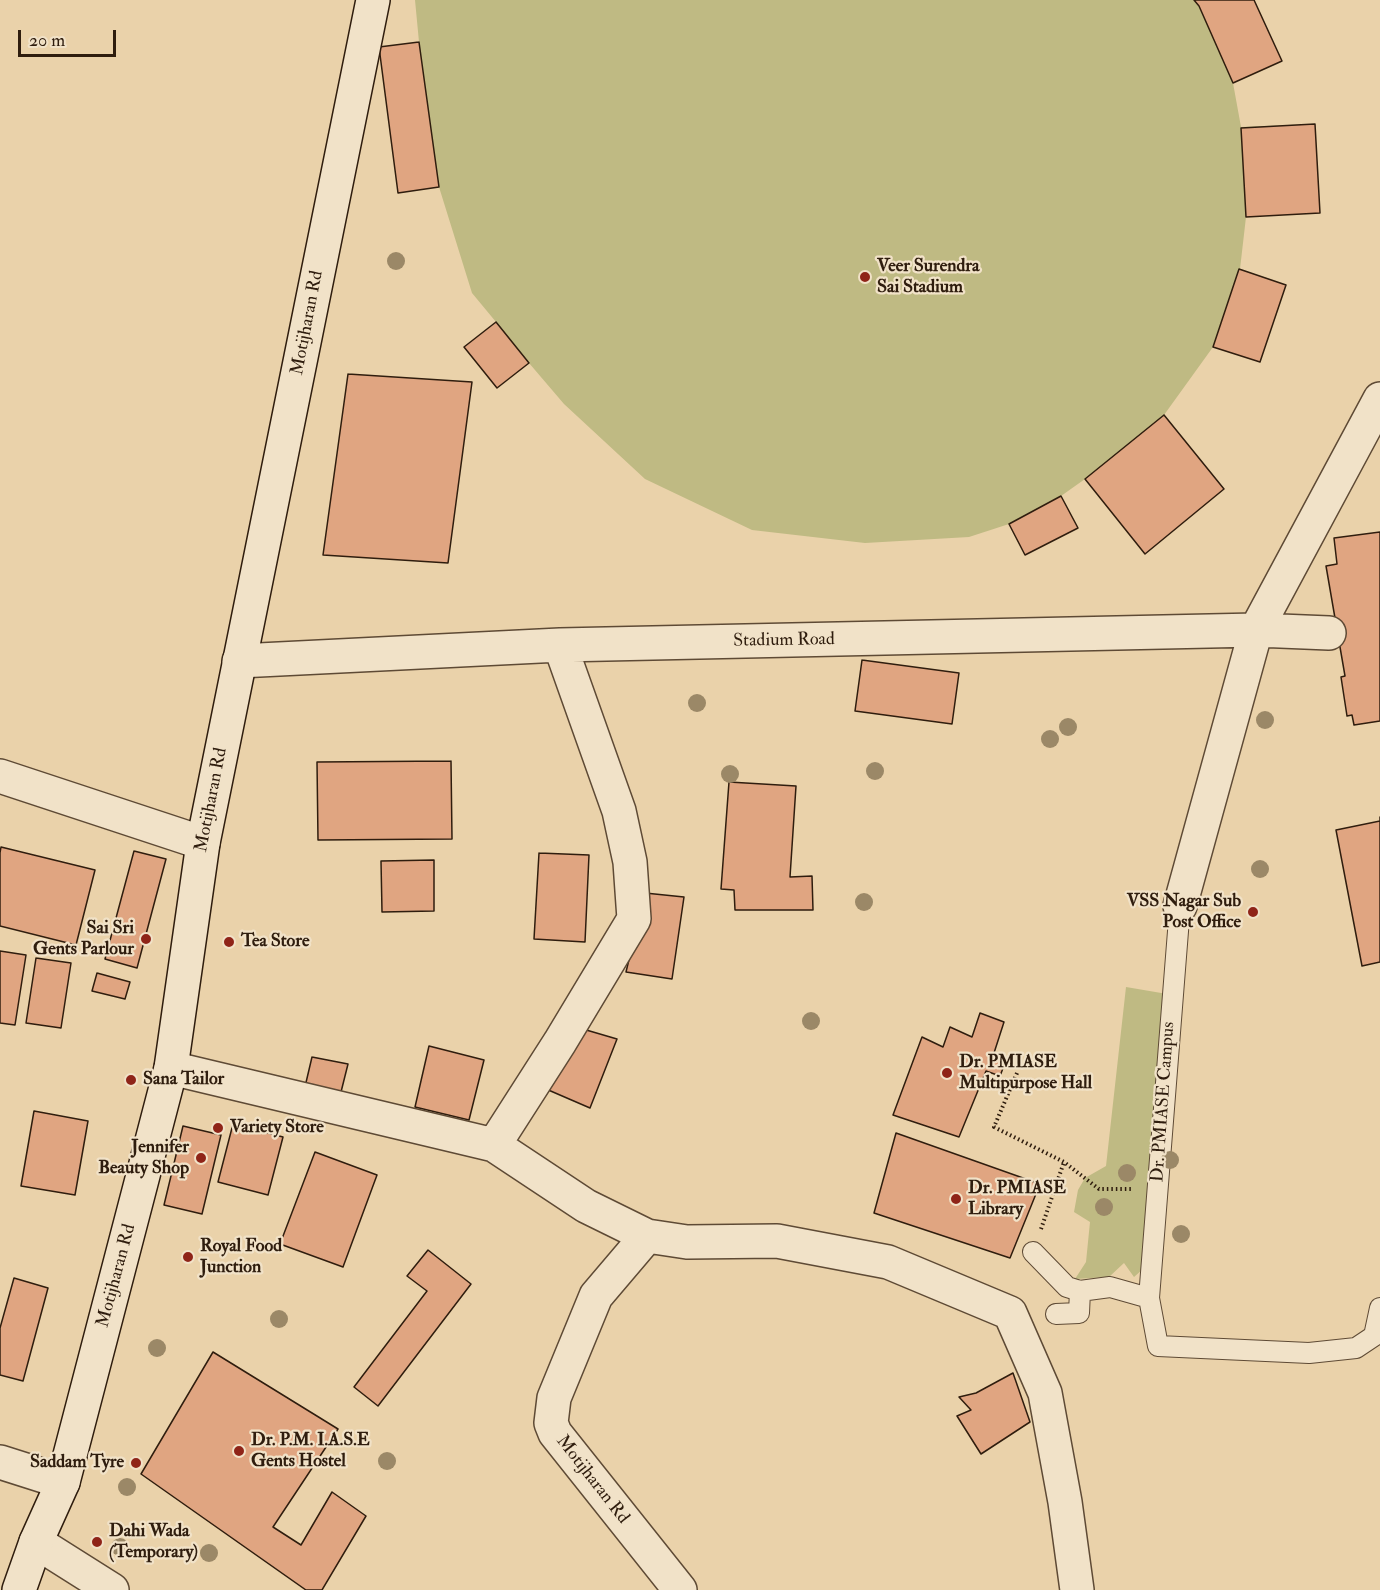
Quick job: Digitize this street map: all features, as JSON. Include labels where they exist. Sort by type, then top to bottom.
[{"type":"street","name":"Motijharan Rd","points":[[19,1590],[36,1542],[63,1482],[171,1068],[203,843],[374,0]]},
{"type":"street","points":[[1180,906],[1256,630],[1380,399]]},
{"type":"street","name":"Stadium Road","points":[[239,661],[560,645],[1256,630],[1329,633]]},
{"type":"street","points":[[494,1145],[560,1042],[634,919],[630,862],[619,811],[560,645]]},
{"type":"street","points":[[0,776],[203,843]]},
{"type":"street","points":[[171,1068],[494,1145],[586,1206],[647,1236],[687,1242],[777,1241],[888,1262],[1010,1313],[1045,1393],[1065,1502],[1077,1590]]},
{"type":"street","name":"Motijharan Rd","points":[[647,1236],[596,1296],[554,1398],[551,1423],[555,1433],[680,1590]]},
{"type":"street","points":[[0,1462],[63,1482]]},
{"type":"street","points":[[36,1542],[112,1590]]},
{"type":"lane","name":"Dr. PMIASE Campus","points":[[1180,906],[1149,1299],[1158,1346],[1297,1353],[1356,1348],[1374,1336],[1380,1308]]},
{"type":"lane","points":[[1033,1252],[1067,1287],[1080,1291],[1110,1287],[1149,1299]]},
{"type":"lane","points":[[1056,1314],[1079,1313],[1080,1291]]},
{"type":"path","points":[[1017,1073],[994,1128],[1064,1162],[1099,1189],[1158,1189]]},
{"type":"path","points":[[1033,1252],[1064,1162]]},
{"type":"shaded area","name":"Veer Surendra Sai Stadium","points":[[415,0],[1254,0],[1282,61],[1233,83],[1241,127],[1315,124],[1320,213],[1246,217],[1240,269],[1286,285],[1260,362],[1213,347],[1164,415],[1224,489],[1145,554],[1085,479],[1061,496],[1078,528],[1025,555],[1009,524],[969,537],[865,543],[752,530],[645,479],[564,404],[529,363],[497,388],[464,347],[496,322],[472,293],[439,187],[398,193],[379,48],[419,42]]},
{"type":"shaded area","points":[[1126,987],[1173,995],[1151,1262],[1134,1277],[1124,1263],[1109,1277],[1075,1279],[1086,1262],[1090,1222],[1074,1212],[1078,1190],[1085,1178],[1106,1166]]},
{"type":"building","points":[[1194,0],[1254,0],[1282,61],[1233,83],[1199,6]]},
{"type":"building","points":[[419,42],[439,187],[398,193],[379,47]]},
{"type":"building","points":[[1315,124],[1320,213],[1246,217],[1241,128]]},
{"type":"building","points":[[1239,269],[1286,285],[1260,362],[1213,347]]},
{"type":"building","points":[[496,322],[529,363],[497,388],[464,347]]},
{"type":"building","points":[[348,374],[472,382],[448,563],[323,555]]},
{"type":"building","points":[[1164,415],[1224,489],[1145,554],[1085,479]]},
{"type":"building","points":[[1061,496],[1078,528],[1025,555],[1009,524]]},
{"type":"building","points":[[1380,532],[1380,721],[1354,725],[1352,715],[1347,716],[1341,677],[1345,676],[1326,566],[1337,564],[1334,538]]},
{"type":"building","points":[[862,660],[959,673],[952,724],[855,711]]},
{"type":"building","points":[[451,761],[452,839],[318,840],[317,762]]},
{"type":"building","points":[[729,782],[796,786],[790,877],[812,876],[813,910],[735,910],[734,890],[721,889]]},
{"type":"building","points":[[1380,821],[1380,962],[1362,966],[1336,830]]},
{"type":"building","points":[[1,847],[95,870],[76,945],[0,926]]},
{"type":"building","points":[[134,851],[166,859],[137,968],[105,959]]},
{"type":"building","points":[[539,853],[589,855],[585,942],[534,939]]},
{"type":"building","points":[[434,860],[434,911],[382,912],[381,861]]},
{"type":"building","points":[[645,893],[684,897],[672,979],[626,972]]},
{"type":"building","points":[[0,951],[26,955],[15,1025],[0,1023]]},
{"type":"building","points":[[36,958],[71,963],[61,1028],[26,1023]]},
{"type":"building","points":[[97,973],[130,982],[125,999],[92,991]]},
{"type":"building","name":"Dr. PMIASE Multipurpose Hall","points":[[980,1013],[1004,1022],[994,1053],[1007,1058],[1000,1076],[986,1071],[959,1137],[893,1115],[922,1037],[943,1047],[950,1027],[972,1037]]},
{"type":"building","points":[[576,1027],[617,1039],[590,1108],[546,1089]]},
{"type":"building","points":[[429,1046],[484,1060],[469,1120],[415,1107]]},
{"type":"building","points":[[312,1057],[348,1064],[339,1100],[304,1091]]},
{"type":"building","points":[[34,1111],[88,1121],[75,1195],[21,1186]]},
{"type":"building","points":[[233,1124],[283,1137],[268,1195],[218,1182]]},
{"type":"building","points":[[183,1126],[221,1135],[202,1214],[164,1205]]},
{"type":"building","name":"Dr. PMIASE Library","points":[[896,1133],[1040,1184],[1010,1258],[874,1213]]},
{"type":"building","points":[[315,1152],[377,1175],[343,1267],[280,1244]]},
{"type":"building","points":[[428,1250],[471,1284],[378,1406],[354,1387],[427,1291],[407,1276]]},
{"type":"building","points":[[14,1278],[48,1288],[23,1381],[0,1375],[0,1328]]},
{"type":"building","name":"Dr. P.M. I.A.S.E Gents Hostel","points":[[213,1352],[338,1429],[273,1527],[301,1545],[332,1492],[366,1516],[322,1590],[306,1590],[141,1474]]},
{"type":"building","points":[[1013,1373],[1030,1422],[981,1454],[957,1416],[971,1410],[959,1397],[976,1393]]},
{"type":"place","name":"Veer Surendra Sai Stadium","points":[[865,277]]},
{"type":"place","name":"VSS Nagar Sub Post Office","points":[[1253,912]]},
{"type":"place","name":"Sai Sri Gents Parlour","points":[[146,939]]},
{"type":"place","name":"Tea Store","points":[[229,942]]},
{"type":"place","name":"Dr. PMIASE Multipurpose Hall","points":[[947,1073]]},
{"type":"place","name":"Sana Tailor","points":[[131,1080]]},
{"type":"place","name":"Variety Store","points":[[218,1128]]},
{"type":"place","name":"Jennifer Beauty Shop","points":[[201,1158]]},
{"type":"place","name":"Dr. PMIASE Library","points":[[956,1199]]},
{"type":"place","name":"Royal Food Junction","points":[[188,1257]]},
{"type":"place","name":"Dr. P.M. I.A.S.E Gents Hostel","points":[[239,1451]]},
{"type":"place","name":"Saddam Tyre","points":[[136,1463]]},
{"type":"place","name":"Dahi Wada (Temporary)","points":[[97,1542]]}]
